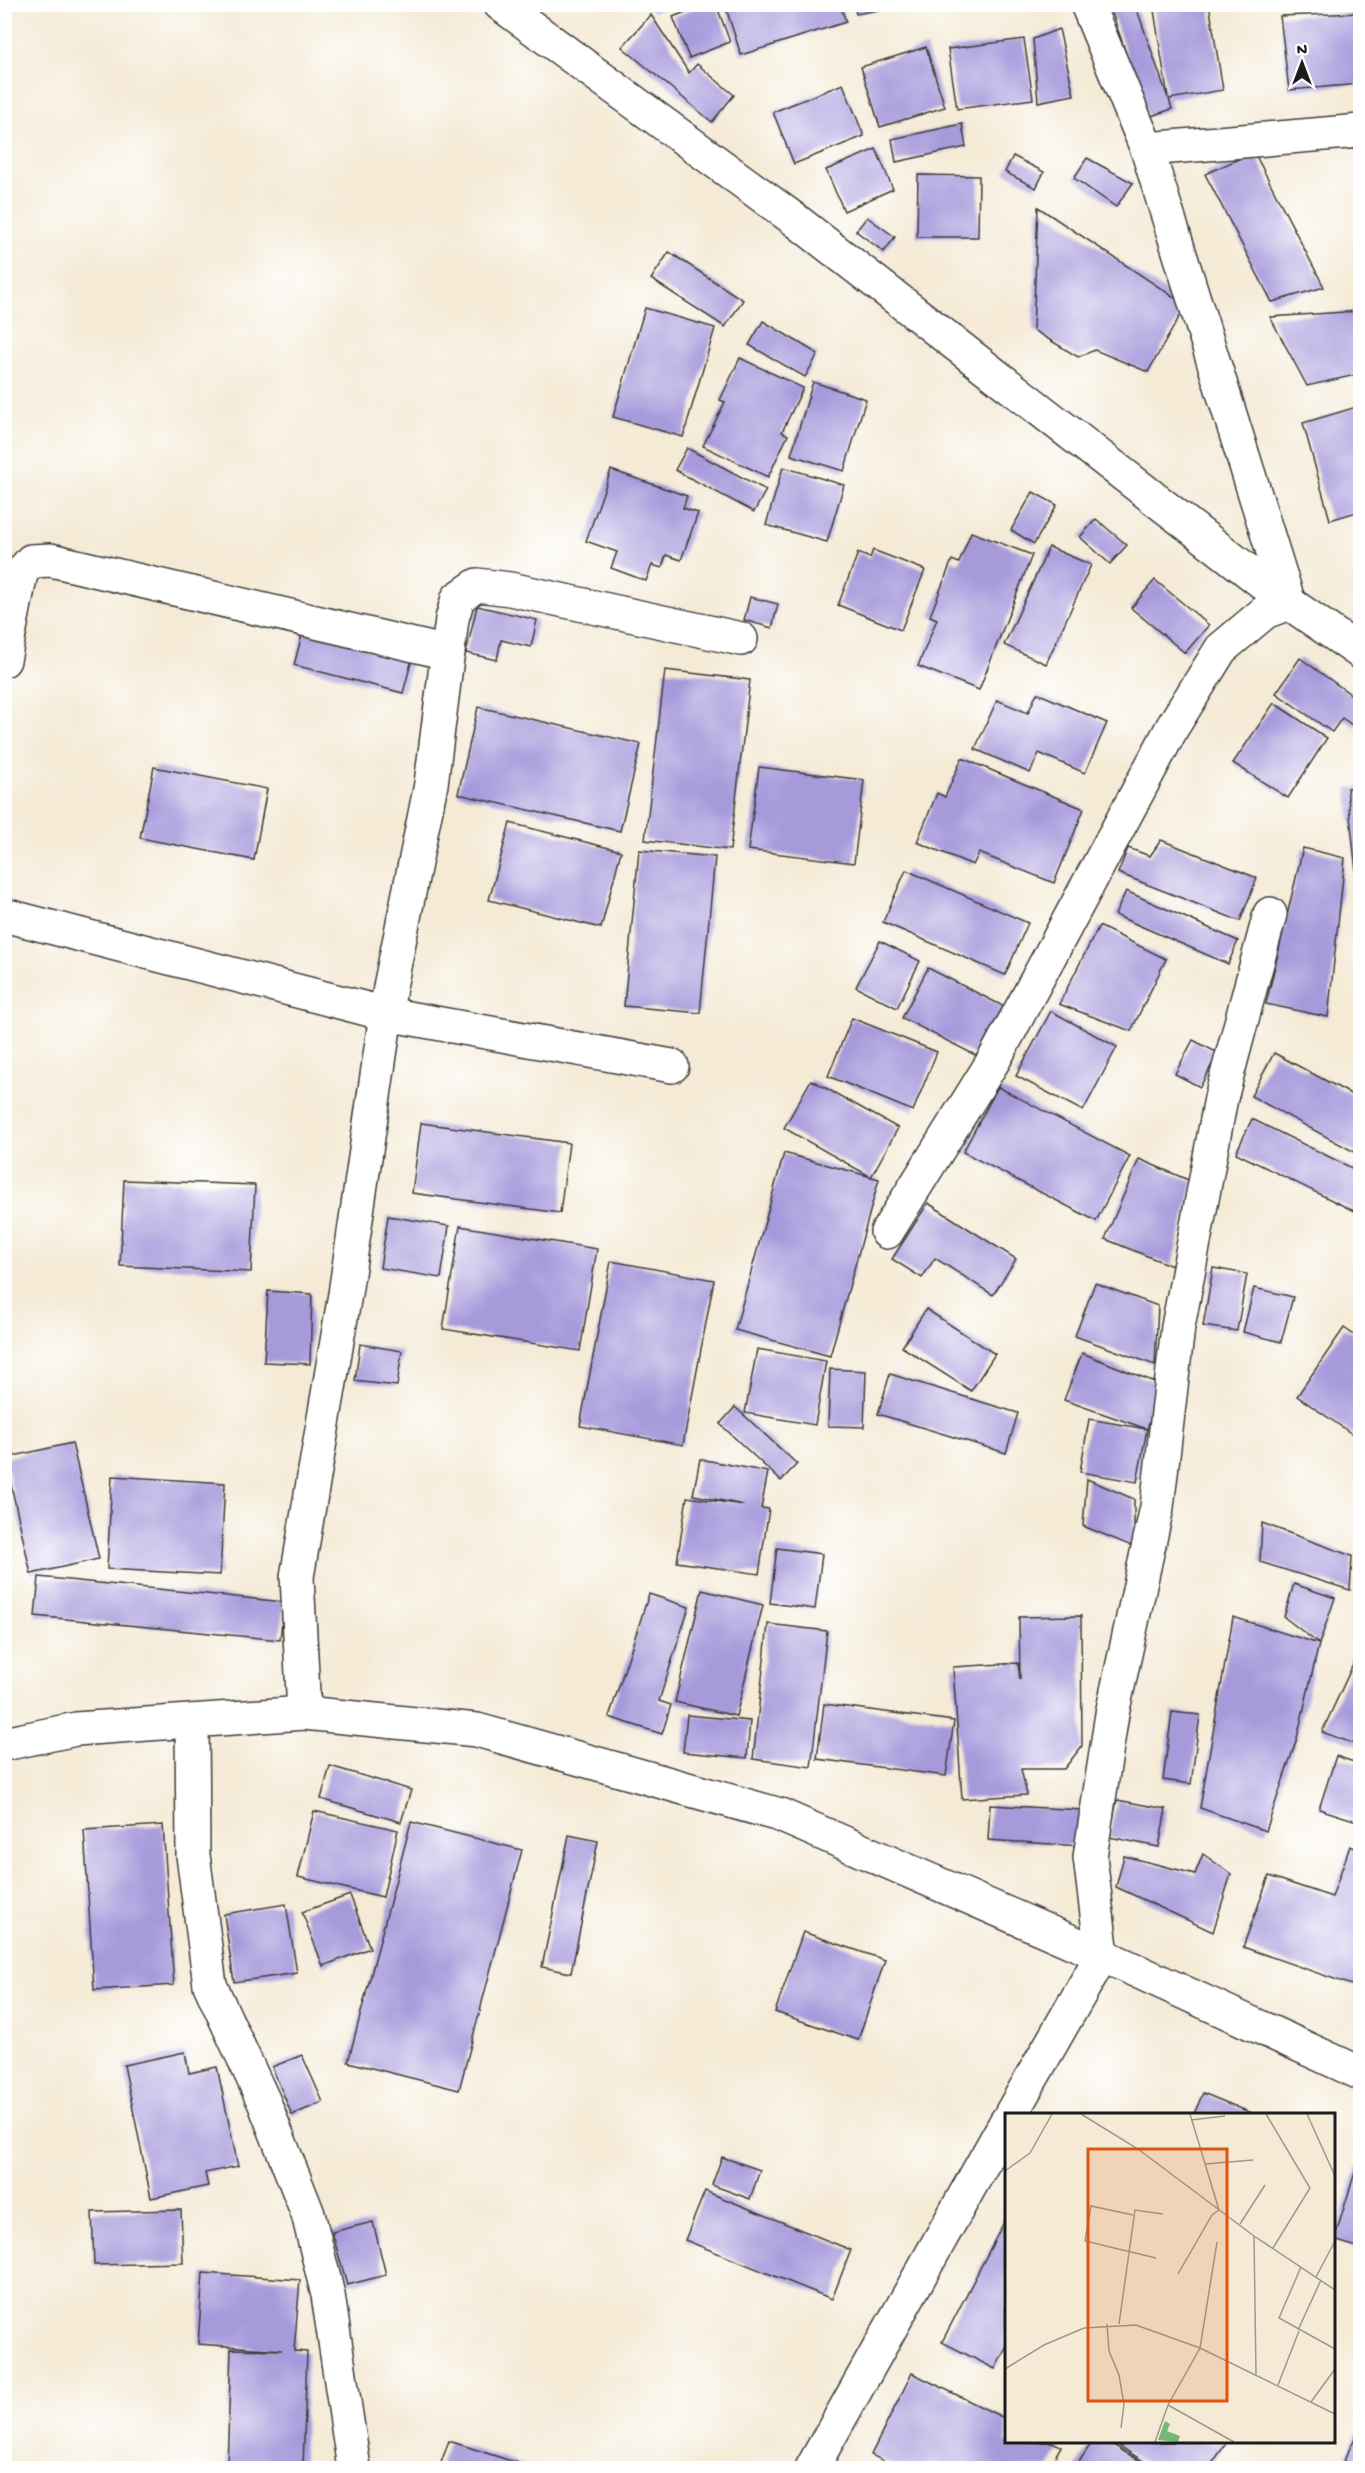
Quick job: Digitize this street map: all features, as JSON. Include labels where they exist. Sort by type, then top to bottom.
[{"type":"street","points":[[500,4],[798,222],[1289,603],[1360,652]]},
{"type":"street","points":[[1087,4],[1148,149],[1289,603]]},
{"type":"street","points":[[1148,149],[1360,131]]},
{"type":"street","points":[[4,660],[21,573],[31,561],[51,560],[448,652]]},
{"type":"street","points":[[304,1713],[297,1577],[345,1294],[386,1014],[431,784],[448,652],[458,597],[477,585],[510,589],[741,639]]},
{"type":"street","points":[[886,1232],[995,1058],[1168,736],[1221,649],[1265,612],[1289,603]]},
{"type":"street","points":[[1012,2113],[1102,1955],[1090,1857],[1112,1714],[1157,1506],[1178,1327],[1221,1098],[1270,914]]},
{"type":"street","points":[[4,915],[386,1014],[672,1066]]},
{"type":"street","points":[[4,1744],[76,1729],[304,1713],[477,1730],[780,1815],[1102,1955],[1360,2073]]},
{"type":"street","points":[[192,1721],[193,1855],[210,1985],[264,2102],[308,2214],[328,2295],[354,2469]]},
{"type":"street","points":[[812,2469],[1005,2124]]},
{"type":"building","points":[[649,4],[670,4],[670,5],[652,12]]},
{"type":"building","points":[[705,4],[716,4],[730,42],[689,58],[673,17]]},
{"type":"building","points":[[840,4],[846,22],[741,55],[725,5]]},
{"type":"building","points":[[854,4],[901,4],[901,6],[856,14]]},
{"type":"building","points":[[1109,4],[1135,4],[1168,98],[1153,4],[1209,4],[1223,90],[1169,99],[1172,109],[1148,117]]},
{"type":"building","points":[[1360,13],[1360,84],[1289,90],[1280,16]]},
{"type":"building","points":[[651,15],[689,73],[697,64],[734,95],[712,122],[622,47]]},
{"type":"building","points":[[1059,29],[1074,95],[1038,102],[1033,39]]},
{"type":"building","points":[[1024,39],[1033,99],[957,109],[948,49]]},
{"type":"building","points":[[926,47],[945,107],[880,127],[861,67]]},
{"type":"building","points":[[843,84],[864,136],[794,164],[773,112]]},
{"type":"building","points":[[962,124],[966,147],[896,162],[892,139]]},
{"type":"building","points":[[876,149],[893,189],[844,211],[826,170]]},
{"type":"building","points":[[1254,152],[1324,287],[1272,302],[1205,174]]},
{"type":"building","points":[[1013,156],[1044,172],[1036,188],[1005,172]]},
{"type":"building","points":[[1087,158],[1133,183],[1116,207],[1074,178]]},
{"type":"building","points":[[918,175],[979,176],[978,237],[917,237]]},
{"type":"building","points":[[1038,207],[1186,305],[1148,372],[1095,350],[1078,357],[1033,330]]},
{"type":"building","points":[[867,217],[895,237],[884,252],[856,231]]},
{"type":"building","points":[[669,252],[743,300],[725,327],[651,279]]},
{"type":"building","points":[[645,308],[715,328],[683,437],[613,417]]},
{"type":"building","points":[[1360,311],[1360,374],[1307,386],[1270,317]]},
{"type":"building","points":[[763,321],[818,354],[805,377],[749,345]]},
{"type":"building","points":[[740,358],[803,388],[782,432],[788,435],[768,477],[703,446],[725,402],[720,400]]},
{"type":"building","points":[[813,382],[866,399],[844,471],[791,455]]},
{"type":"building","points":[[1360,406],[1360,511],[1330,520],[1303,423]]},
{"type":"building","points":[[687,448],[766,490],[754,512],[675,470]]},
{"type":"building","points":[[783,467],[844,485],[827,542],[766,525]]},
{"type":"building","points":[[611,470],[687,496],[683,508],[698,513],[681,560],[666,555],[662,568],[652,565],[646,581],[611,568],[617,552],[586,541]]},
{"type":"building","points":[[1033,492],[1057,505],[1034,544],[1011,530]]},
{"type":"building","points":[[1096,519],[1127,545],[1110,564],[1080,537]]},
{"type":"building","points":[[971,532],[1032,555],[979,690],[918,666],[937,619],[930,616],[952,560],[959,563]]},
{"type":"building","points":[[1049,547],[1091,565],[1046,664],[1004,645]]},
{"type":"building","points":[[873,550],[925,570],[901,630],[838,605],[858,553],[870,558]]},
{"type":"building","points":[[1155,580],[1209,625],[1185,653],[1131,608]]},
{"type":"building","points":[[750,597],[778,604],[772,628],[744,620]]},
{"type":"building","points":[[477,606],[537,620],[531,647],[501,640],[497,660],[466,653]]},
{"type":"building","points":[[306,620],[415,648],[403,693],[294,665]]},
{"type":"building","points":[[1300,658],[1356,698],[1360,695],[1360,718],[1355,727],[1342,718],[1332,732],[1276,693]]},
{"type":"building","points":[[665,670],[750,680],[730,850],[645,840]]},
{"type":"building","points":[[1037,693],[1107,723],[1085,773],[1039,753],[1030,773],[975,749],[997,700],[1028,713]]},
{"type":"building","points":[[1274,703],[1327,738],[1288,798],[1233,763]]},
{"type":"building","points":[[478,707],[641,744],[620,831],[458,794]]},
{"type":"building","points":[[962,758],[1084,809],[1054,883],[979,853],[973,865],[917,842],[937,793],[945,797]]},
{"type":"building","points":[[154,767],[267,789],[254,860],[140,838]]},
{"type":"building","points":[[759,767],[864,780],[854,863],[748,850]]},
{"type":"building","points":[[1360,787],[1360,892],[1347,788]]},
{"type":"building","points":[[510,823],[621,851],[601,928],[489,900]]},
{"type":"building","points":[[1161,840],[1257,878],[1240,921],[1118,873],[1128,848],[1150,856]]},
{"type":"building","points":[[1303,848],[1345,858],[1328,1017],[1266,1004]]},
{"type":"building","points":[[639,850],[715,857],[700,1013],[624,1006]]},
{"type":"building","points":[[906,870],[1028,923],[1005,975],[883,922]]},
{"type":"building","points":[[1126,891],[1238,941],[1228,964],[1115,915]]},
{"type":"building","points":[[1099,926],[1166,959],[1131,1031],[1059,1004]]},
{"type":"building","points":[[880,941],[920,961],[897,1008],[856,987]]},
{"type":"building","points":[[928,968],[1003,1006],[977,1056],[902,1018]]},
{"type":"building","points":[[1051,1011],[1117,1047],[1083,1111],[1016,1076]]},
{"type":"building","points":[[852,1018],[937,1052],[913,1111],[828,1076]]},
{"type":"building","points":[[1193,1040],[1218,1053],[1200,1087],[1175,1074]]},
{"type":"building","points":[[1274,1053],[1360,1099],[1360,1155],[1251,1096]]},
{"type":"building","points":[[811,1080],[898,1128],[871,1177],[784,1128]]},
{"type":"building","points":[[998,1087],[1130,1156],[1096,1221],[963,1152]]},
{"type":"building","points":[[1252,1119],[1360,1172],[1360,1214],[1236,1153]]},
{"type":"building","points":[[421,1123],[569,1143],[560,1213],[412,1193]]},
{"type":"building","points":[[784,1153],[879,1179],[830,1356],[735,1330]]},
{"type":"building","points":[[1139,1159],[1193,1182],[1172,1266],[1105,1239]]},
{"type":"building","points":[[124,1180],[255,1185],[251,1272],[120,1266]]},
{"type":"building","points":[[928,1203],[1016,1259],[993,1295],[935,1258],[922,1278],[892,1259]]},
{"type":"building","points":[[388,1216],[449,1226],[441,1278],[380,1268]]},
{"type":"building","points":[[460,1226],[597,1249],[580,1351],[443,1329]]},
{"type":"building","points":[[611,1261],[714,1280],[683,1445],[580,1426]]},
{"type":"building","points":[[1213,1268],[1247,1274],[1237,1331],[1203,1326]]},
{"type":"building","points":[[1095,1283],[1158,1306],[1155,1365],[1075,1336]]},
{"type":"building","points":[[1254,1288],[1293,1297],[1281,1342],[1243,1332]]},
{"type":"building","points":[[268,1291],[312,1294],[310,1364],[264,1362]]},
{"type":"building","points":[[926,1309],[995,1354],[971,1391],[902,1347]]},
{"type":"building","points":[[1344,1328],[1360,1339],[1360,1427],[1355,1436],[1297,1396]]},
{"type":"building","points":[[360,1344],[402,1351],[397,1386],[355,1381]]},
{"type":"building","points":[[757,1349],[826,1361],[815,1425],[745,1413]]},
{"type":"building","points":[[1082,1353],[1162,1385],[1147,1429],[1064,1400]]},
{"type":"building","points":[[830,1369],[866,1371],[864,1427],[828,1426]]},
{"type":"building","points":[[890,1374],[1018,1413],[1006,1453],[878,1414]]},
{"type":"building","points":[[735,1407],[797,1464],[781,1481],[720,1424]]},
{"type":"building","points":[[1089,1419],[1147,1429],[1137,1482],[1080,1472]]},
{"type":"building","points":[[72,1443],[99,1559],[31,1574],[5,1458]]},
{"type":"building","points":[[700,1459],[768,1472],[761,1508],[769,1509],[759,1574],[677,1562],[687,1497],[744,1505],[693,1495]]},
{"type":"building","points":[[112,1476],[225,1483],[220,1575],[107,1569]]},
{"type":"building","points":[[1087,1479],[1134,1499],[1134,1547],[1083,1526]]},
{"type":"building","points":[[1262,1523],[1352,1556],[1350,1590],[1260,1562]]},
{"type":"building","points":[[777,1548],[822,1554],[815,1609],[770,1603]]},
{"type":"building","points":[[39,1577],[284,1602],[280,1640],[35,1616]]},
{"type":"building","points":[[1294,1584],[1335,1598],[1319,1644],[1284,1617]]},
{"type":"building","points":[[4,1590],[10,1622],[4,1623]]},
{"type":"building","points":[[702,1590],[763,1605],[736,1716],[675,1702]]},
{"type":"building","points":[[649,1594],[689,1607],[659,1701],[671,1705],[662,1734],[609,1717]]},
{"type":"building","points":[[1081,1616],[1082,1746],[1064,1769],[1021,1769],[1027,1795],[962,1799],[953,1667],[1018,1663],[1020,1680],[1019,1617]]},
{"type":"building","points":[[1233,1617],[1319,1644],[1297,1738],[1266,1831],[1200,1808]]},
{"type":"building","points":[[768,1624],[827,1631],[811,1767],[753,1759]]},
{"type":"building","points":[[1357,1656],[1360,1657],[1360,1746],[1322,1732]]},
{"type":"building","points":[[824,1704],[954,1721],[946,1776],[817,1759]]},
{"type":"building","points":[[1172,1712],[1200,1715],[1191,1784],[1163,1780]]},
{"type":"building","points":[[687,1715],[750,1721],[747,1758],[683,1752]]},
{"type":"building","points":[[1336,1756],[1360,1764],[1360,1822],[1319,1809]]},
{"type":"building","points":[[330,1766],[411,1790],[401,1822],[321,1799]]},
{"type":"building","points":[[1117,1800],[1166,1809],[1159,1847],[1109,1837]]},
{"type":"building","points":[[990,1805],[1082,1810],[1080,1846],[988,1840]]},
{"type":"building","points":[[314,1811],[398,1830],[383,1897],[298,1877]]},
{"type":"building","points":[[411,1822],[522,1850],[459,2090],[348,2062]]},
{"type":"building","points":[[163,1825],[174,1985],[94,1990],[84,1830]]},
{"type":"building","points":[[569,1835],[598,1841],[571,1973],[542,1967]]},
{"type":"building","points":[[1350,1846],[1360,1850],[1360,1988],[1243,1947],[1269,1876],[1332,1897]]},
{"type":"building","points":[[1203,1854],[1231,1874],[1213,1932],[1116,1887],[1124,1856],[1195,1874]]},
{"type":"building","points":[[350,1895],[370,1948],[323,1966],[302,1912]]},
{"type":"building","points":[[286,1904],[297,1973],[234,1982],[224,1914]]},
{"type":"building","points":[[803,1932],[885,1960],[858,2040],[775,2012]]},
{"type":"building","points":[[185,2052],[189,2073],[217,2067],[238,2166],[205,2173],[208,2186],[151,2198],[124,2065]]},
{"type":"building","points":[[302,2055],[323,2102],[292,2115],[272,2067]]},
{"type":"building","points":[[1203,2093],[1252,2113],[1194,2113]]},
{"type":"building","points":[[1360,2156],[1360,2248],[1335,2240]]},
{"type":"building","points":[[722,2157],[760,2170],[750,2199],[712,2185]]},
{"type":"building","points":[[705,2191],[851,2250],[832,2299],[685,2240]]},
{"type":"building","points":[[181,2210],[183,2263],[94,2265],[92,2212]]},
{"type":"building","points":[[1005,2220],[1005,2350],[995,2369],[942,2342]]},
{"type":"building","points":[[373,2222],[386,2275],[347,2285],[332,2232]]},
{"type":"building","points":[[203,2273],[300,2280],[294,2351],[307,2352],[303,2468],[227,2468],[231,2349],[282,2350],[198,2344]]},
{"type":"building","points":[[912,2373],[1005,2419],[1005,2443],[1054,2443],[1061,2446],[1049,2468],[899,2468],[871,2455]]},
{"type":"building","points":[[1360,2428],[1360,2468],[1340,2468]]},
{"type":"building","points":[[449,2441],[533,2468],[439,2468]]},
{"type":"building","points":[[1091,2443],[1110,2443],[1152,2468],[1075,2468]]},
{"type":"building","points":[[1115,2443],[1226,2443],[1209,2468],[1154,2468]]}]
